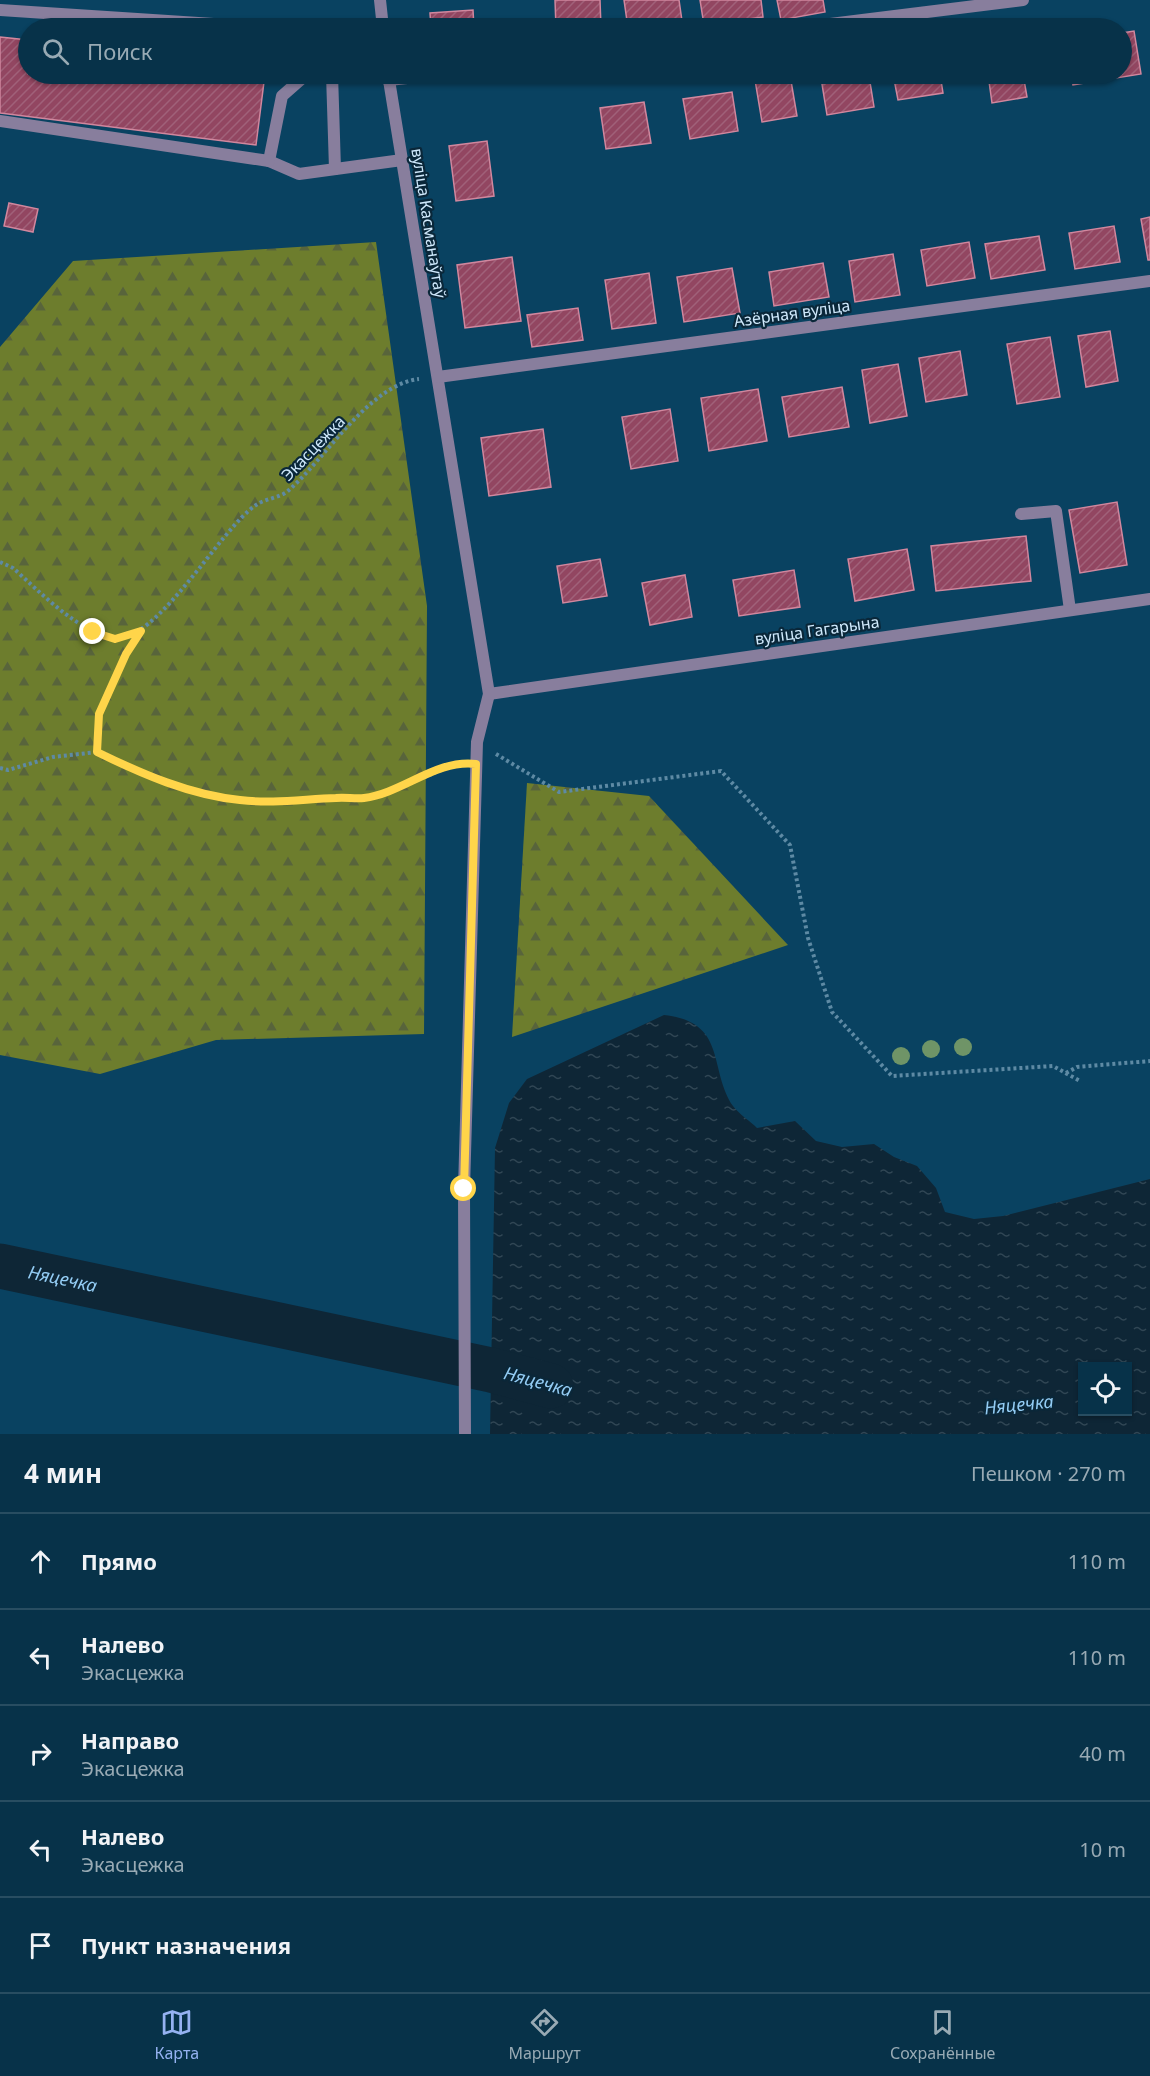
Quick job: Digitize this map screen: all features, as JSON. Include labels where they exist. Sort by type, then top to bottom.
[{"type":"street","points":[[380,0],[382,18]]},
{"type":"street","points":[[878,18],[1023,0]]},
{"type":"street","points":[[0,10],[121,18]]},
{"type":"street","points":[[268,161],[282,96],[296,84]]},
{"type":"street","points":[[332,84],[334,169]]},
{"type":"street","name":"вуліца Касманаўтаў","points":[[389,84],[489,694]]},
{"type":"street","points":[[0,121],[268,161],[299,174],[402,160]]},
{"type":"street","name":"Азёрная вуліца","points":[[438,377],[1150,281]]},
{"type":"street","points":[[1021,514],[1056,511],[1070,610]]},
{"type":"street","name":"вуліца Гагарына","points":[[489,694],[1150,599]]},
{"type":"street","points":[[465,1434],[464,1189],[476,764],[477,742],[489,694]]},
{"type":"path","name":"Экасцежка","points":[[97,752],[99,714],[126,654],[141,631],[171,602],[210,554],[256,505],[288,492],[384,393],[411,380],[438,377]]},
{"type":"path","points":[[0,562],[13,568],[93,632],[115,639],[141,631]]},
{"type":"path","points":[[477,742],[559,792],[721,771],[790,845],[808,938],[832,1012],[892,1076],[1053,1065],[1080,1081]]},
{"type":"path","points":[[0,768],[8,770],[53,757],[97,752],[138,772],[186,789],[239,800],[284,802],[364,798],[396,789],[460,762],[476,764]]},
{"type":"path","points":[[1066,1073],[1077,1067],[1150,1061]]},
{"type":"green space","points":[[376,242],[427,606],[424,1034],[216,1040],[100,1074],[0,1055],[0,347],[73,261]]},
{"type":"green space","points":[[527,783],[649,796],[788,945],[512,1037]]},
{"type":"water","points":[[664,1015],[684,1019],[698,1027],[707,1037],[713,1049],[725,1092],[738,1112],[757,1128],[795,1121],[816,1141],[842,1147],[874,1144],[894,1157],[917,1166],[936,1188],[945,1212],[974,1219],[1003,1216],[1150,1179],[1150,1434],[490,1434],[495,1148],[509,1103],[527,1079]]},
{"type":"building","points":[[555,0],[600,0],[601,18],[556,18]]},
{"type":"building","points":[[624,0],[679,0],[682,18],[627,18]]},
{"type":"building","points":[[700,0],[761,0],[763,17],[703,18]]},
{"type":"building","points":[[777,0],[823,0],[825,12],[781,18]]},
{"type":"building","points":[[473,10],[473,18],[430,18],[430,13]]},
{"type":"building","points":[[1132,31],[1134,31],[1141,74],[1132,75]]},
{"type":"building","points":[[0,37],[18,39],[18,84],[264,84],[256,145],[0,113]]},
{"type":"building","points":[[756,84],[792,84],[797,116],[762,122]]},
{"type":"building","points":[[822,84],[870,84],[874,107],[827,115]]},
{"type":"building","points":[[895,84],[942,84],[943,93],[898,100]]},
{"type":"building","points":[[989,84],[1025,84],[1027,97],[992,103]]},
{"type":"building","points":[[732,92],[738,131],[690,139],[683,99]]},
{"type":"building","points":[[644,102],[651,143],[606,149],[600,108]]},
{"type":"building","points":[[487,141],[494,196],[456,201],[449,146]]},
{"type":"building","points":[[9,203],[38,209],[33,232],[4,226]]},
{"type":"building","points":[[1150,217],[1150,260],[1148,260],[1141,219]]},
{"type":"building","points":[[1114,226],[1120,262],[1075,269],[1069,233]]},
{"type":"building","points":[[1039,236],[1045,270],[991,279],[985,244]]},
{"type":"building","points":[[969,242],[975,278],[927,286],[921,250]]},
{"type":"building","points":[[893,254],[900,295],[855,302],[849,261]]},
{"type":"building","points":[[512,257],[521,321],[465,328],[457,265]]},
{"type":"building","points":[[823,263],[829,297],[774,306],[769,272]]},
{"type":"building","points":[[732,268],[740,313],[684,322],[677,277]]},
{"type":"building","points":[[649,273],[656,323],[612,329],[605,280]]},
{"type":"building","points":[[578,308],[583,340],[532,347],[527,315]]},
{"type":"building","points":[[1110,331],[1118,381],[1086,387],[1078,336]]},
{"type":"building","points":[[1050,337],[1060,397],[1017,404],[1007,344]]},
{"type":"building","points":[[960,351],[967,395],[926,402],[919,358]]},
{"type":"building","points":[[898,364],[907,416],[870,423],[862,370]]},
{"type":"building","points":[[842,387],[849,427],[789,437],[782,397]]},
{"type":"building","points":[[758,389],[767,441],[709,451],[701,398]]},
{"type":"building","points":[[670,409],[678,461],[631,469],[622,417]]},
{"type":"building","points":[[543,429],[551,487],[489,496],[481,438]]},
{"type":"building","points":[[1117,502],[1127,565],[1080,573],[1069,510]]},
{"type":"building","points":[[1026,536],[1031,581],[936,591],[931,546]]},
{"type":"building","points":[[907,549],[914,590],[855,601],[848,559]]},
{"type":"building","points":[[600,559],[607,596],[563,603],[557,566]]},
{"type":"building","points":[[794,570],[800,607],[739,616],[733,580]]},
{"type":"building","points":[[685,575],[692,617],[650,625],[642,583]]},
{"type":"waterway","name":"Няцечка","points":[[0,1266],[491,1370],[551,1386]]},
{"type":"route","points":[[93,632],[115,639],[141,631],[126,654],[99,714],[97,752],[138,772],[186,789],[239,800],[284,802],[338,797],[364,798],[396,789],[460,762],[476,764],[464,1189]]}]
